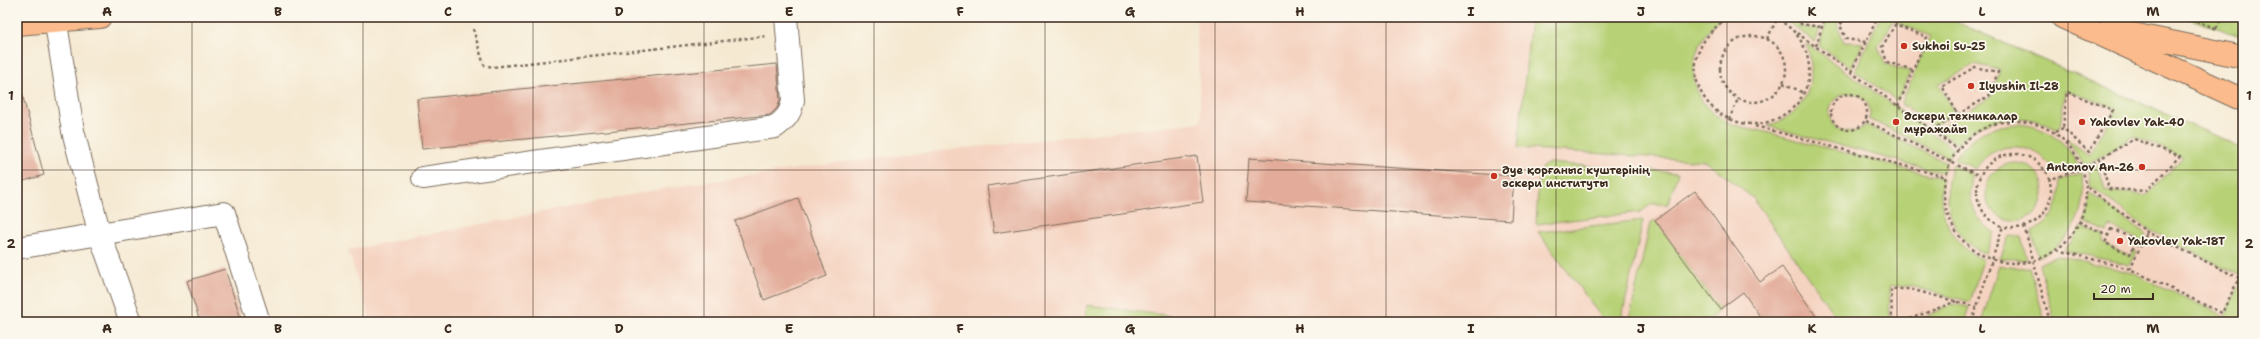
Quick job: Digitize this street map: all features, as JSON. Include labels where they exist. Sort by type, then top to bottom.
[{"type":"main road","points":[[17,24],[55,19],[100,17]]},
{"type":"main road","points":[[2066,19],[2243,58]]},
{"type":"main road","points":[[2066,19],[2243,100]]},
{"type":"main road","points":[[2220,90],[2243,108]]},
{"type":"street","points":[[55,19],[73,131],[100,235],[131,322]]},
{"type":"street","points":[[423,178],[775,128],[786,119],[791,111],[793,100],[786,25]]},
{"type":"street","points":[[17,248],[224,213],[259,322]]},
{"type":"path","points":[[1732,17],[1713,29],[1702,45],[1697,62],[1697,80],[1703,96],[1714,110],[1729,120],[1946,177]]},
{"type":"path","points":[[1773,17],[1794,30],[1959,150]]},
{"type":"path","points":[[1798,17],[1801,24],[1822,27]]},
{"type":"path","points":[[1816,46],[1825,17]]},
{"type":"path","points":[[1846,17],[1840,25],[1846,39],[1866,42]]},
{"type":"path","points":[[1851,72],[1878,17]]},
{"type":"path","points":[[2185,17],[2223,30]]},
{"type":"path","points":[[2216,28],[2223,17]]},
{"type":"path","points":[[2238,17],[2243,19]]},
{"type":"path","points":[[1767,40],[1777,19]]},
{"type":"path","points":[[473,29],[484,65],[493,67],[786,25]]},
{"type":"path","points":[[1898,106],[1927,38],[1895,25],[1882,47],[1887,62],[1913,70]]},
{"type":"path","points":[[1751,125],[1764,125],[1780,118],[1794,107],[1804,93],[1809,74],[1808,54],[1794,30]]},
{"type":"path","points":[[1750,36],[1767,40],[1780,50],[1785,60],[1786,72],[1783,83],[1777,92],[1768,98],[1748,102],[1738,99],[1723,85],[1720,75],[1720,64],[1723,54],[1730,45],[1739,38],[1750,36]]},
{"type":"path","points":[[1932,130],[1989,96],[1998,72],[1975,67],[1942,86],[1958,114]]},
{"type":"path","points":[[1783,83],[1804,93]]},
{"type":"path","points":[[2067,92],[2113,110],[2089,152],[2063,128],[2067,92]]},
{"type":"path","points":[[1846,94],[1858,96],[1866,104],[1866,121],[1856,130],[1843,130],[1833,122],[1831,116],[1833,104],[1841,96],[1846,94]]},
{"type":"path","points":[[1729,120],[1738,99]]},
{"type":"path","points":[[1866,121],[1980,176]]},
{"type":"path","points":[[2004,121],[2027,121],[2055,132],[2067,142],[2080,161],[2086,186],[2086,205],[2077,228],[2062,247],[2041,259],[2017,264],[1992,260],[1971,249],[1955,231],[1945,209],[1944,184],[1951,161],[1959,150],[1964,142],[1982,129],[2004,121]]},
{"type":"path","points":[[2055,132],[2063,128]]},
{"type":"path","points":[[2048,180],[2082,170],[2100,159],[2134,139],[2180,156],[2146,191],[2109,189],[2100,159]]},
{"type":"path","points":[[2017,154],[2028,157],[2038,163],[2045,172],[2048,180],[2050,194],[2048,205],[2041,216],[2018,228],[2003,226],[1994,222],[1984,214],[1978,203],[1977,190],[1980,176],[1986,167],[1995,159],[2006,155],[2017,154]]},
{"type":"path","points":[[2056,250],[2130,269],[2222,313],[2239,278],[2148,232],[2086,186]]},
{"type":"path","points":[[2079,222],[2108,235]]},
{"type":"path","points":[[1972,322],[2003,226]]},
{"type":"path","points":[[2024,226],[2050,322]]},
{"type":"path","points":[[2111,229],[2137,240],[2130,254],[2105,243],[2108,235],[2111,229]]},
{"type":"path","points":[[2130,269],[2148,232]]},
{"type":"path","points":[[2133,248],[2139,250]]},
{"type":"path","points":[[1956,301],[1907,320],[1892,320],[1891,289],[1910,289],[1956,301],[1977,307]]},
{"type":"shaded area","name":"Әуе қорғаныс күштерінің әскери институты","points":[[1196,17],[1945,17],[2243,147],[2243,322],[371,322],[348,250],[672,187],[850,161],[1201,122]]},
{"type":"green space","points":[[1531,17],[1723,17],[1712,26],[1703,38],[1697,51],[1694,64],[1694,78],[1697,91],[1704,104],[1715,115],[1735,125],[1942,178],[1942,203],[1944,215],[1949,226],[1962,246],[1983,260],[1970,302],[1908,285],[1889,287],[1890,322],[1839,322],[1753,198],[1706,161],[1518,148]]},
{"type":"green space","points":[[1781,17],[1796,17],[1799,27],[1820,29],[1815,42]]},
{"type":"green space","points":[[1828,17],[1842,17],[1837,24],[1844,42],[1863,43],[1851,68],[1819,46]]},
{"type":"green space","points":[[1880,17],[1945,17],[2243,148],[2243,277],[2148,229],[2090,186],[2088,171],[2098,164],[2105,191],[2147,195],[2183,157],[2134,136],[2085,166],[2066,138],[2089,155],[2117,109],[2065,90],[2060,127],[2056,129],[2030,119],[2004,119],[1979,127],[1957,144],[1936,130],[1991,97],[2000,70],[1974,64],[1939,85],[1955,114],[1933,126],[1901,104],[1930,36],[1893,21],[1878,47],[1885,64],[1910,72],[1897,101],[1855,71]]},
{"type":"green space","points":[[2185,17],[2243,17],[2243,37]]},
{"type":"green space","points":[[1806,43],[1954,149],[1949,158],[1869,119],[1870,110],[1867,103],[1862,97],[1855,94],[1847,93],[1834,101],[1830,109],[1830,118],[1837,128],[1845,132],[1854,132],[1866,125],[1946,162],[1943,173],[1767,126],[1792,114],[1806,95],[1810,83],[1811,70],[1810,57]]},
{"type":"green space","points":[[2018,124],[2038,128],[2055,137],[2069,150],[2079,168],[2057,173],[2049,163],[2039,155],[2017,147],[2006,147],[1995,151],[1985,158],[1976,169],[1954,159],[1967,144],[1982,133],[1998,127]]},
{"type":"green space","points":[[1549,163],[1678,173],[1668,204],[1652,204],[1640,212],[1536,224],[1539,175],[1542,167]]},
{"type":"green space","points":[[2015,163],[2031,168],[2039,176],[2044,192],[2039,208],[2031,216],[2015,221],[1999,216],[1991,208],[1986,192],[1991,176],[1999,168]]},
{"type":"green space","points":[[1952,165],[1973,175],[1971,183],[1971,200],[1973,207],[1981,221],[1994,232],[1986,254],[1974,248],[1964,239],[1951,217],[1947,191]]},
{"type":"green space","points":[[2081,173],[2083,187],[2082,200],[2080,212],[2075,223],[2069,234],[2060,243],[2038,258],[2032,232],[2045,223],[2054,211],[2059,197],[2059,181]]},
{"type":"green space","points":[[2090,193],[2146,234],[2139,248],[2136,247],[2138,239],[2109,227],[2107,232],[2084,222],[2089,209]]},
{"type":"green space","points":[[1643,220],[1621,322],[1605,322],[1538,232]]},
{"type":"green space","points":[[1655,220],[1720,309],[1708,322],[1629,322],[1650,223]]},
{"type":"green space","points":[[2081,227],[2104,235],[2103,243],[2131,256],[2134,251],[2137,252],[2130,265],[2063,250],[2071,243]]},
{"type":"green space","points":[[2009,236],[2021,237],[2027,259],[2000,259]]},
{"type":"green space","points":[[2058,255],[2129,272],[2225,316],[2243,277],[2243,322],[2055,322],[2039,264]]},
{"type":"green space","points":[[1999,265],[2015,268],[2030,267],[2045,322],[1981,322]]},
{"type":"green space","points":[[1953,304],[1969,307],[1964,322],[1915,322]]},
{"type":"green space","points":[[1087,305],[1194,319],[1193,322],[1085,322]]},
{"type":"building","points":[[777,64],[780,101],[777,108],[770,115],[422,149],[417,99]]},
{"type":"building","points":[[22,94],[44,175],[17,183],[17,95]]},
{"type":"building","points":[[1197,156],[1203,202],[994,233],[987,186]]},
{"type":"building","points":[[1249,158],[1514,176],[1511,220],[1246,202]]},
{"type":"building","points":[[1695,191],[1760,282],[1782,267],[1820,322],[1764,322],[1743,292],[1720,309],[1655,220]]},
{"type":"building","points":[[798,198],[827,276],[764,300],[735,221]]},
{"type":"building","points":[[225,269],[242,322],[200,322],[187,281]]},
{"type":"place","name":"Sukhoi Su-25","points":[[1904,46]]},
{"type":"place","name":"Ilyushin Il-28","points":[[1971,86]]},
{"type":"place","name":"Әскери техникалар мұражайы","points":[[1896,122]]},
{"type":"place","name":"Yakovlev Yak-40","points":[[2082,122]]},
{"type":"place","name":"Antonov An-26","points":[[2142,167]]},
{"type":"place","name":"Әуе қорғаныс күштерінің әскери институты","points":[[1494,176]]},
{"type":"place","name":"Yakovlev Yak-18T","points":[[2120,241]]}]
